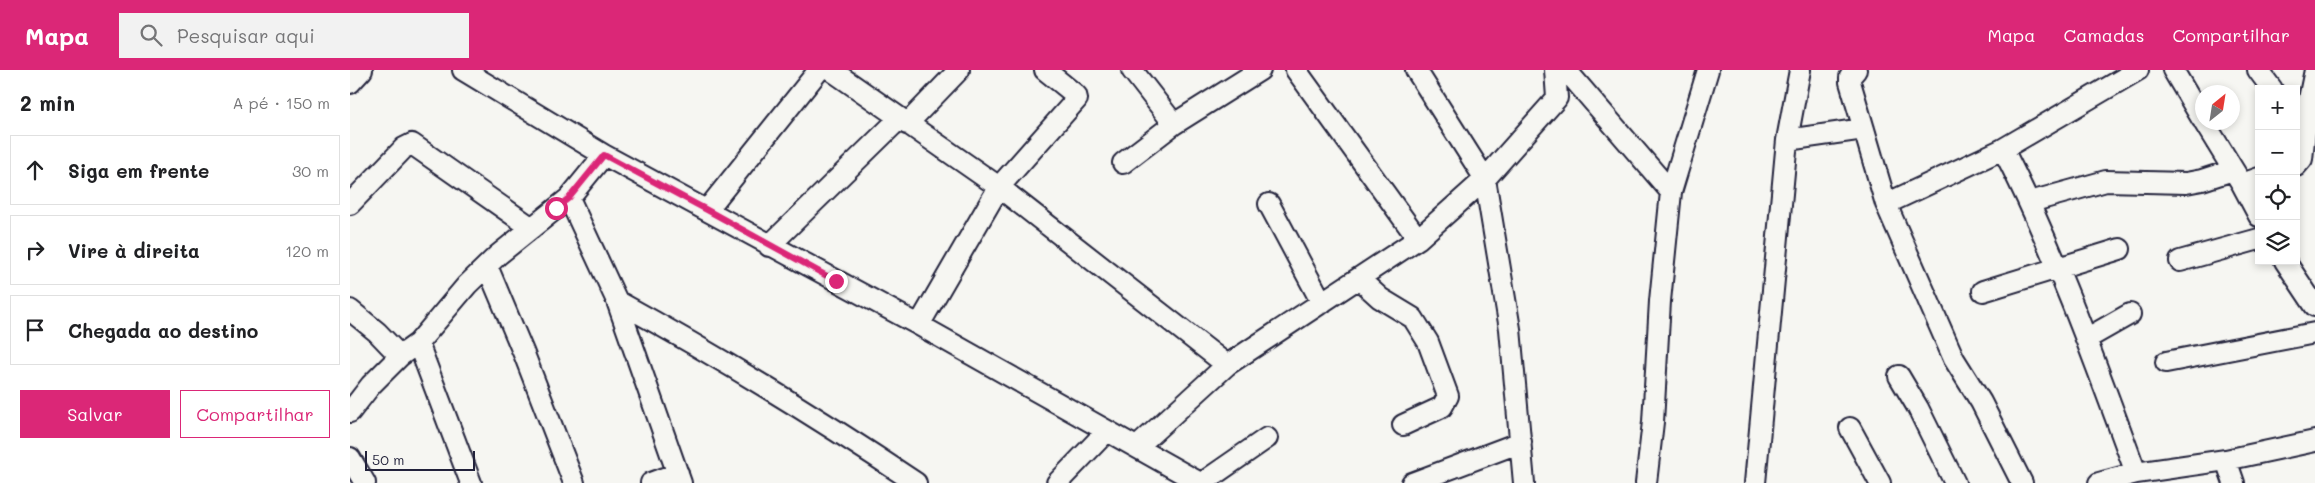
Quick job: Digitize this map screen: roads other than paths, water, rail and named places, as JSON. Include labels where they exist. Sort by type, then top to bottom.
[{"type":"street","points":[[350,83],[362,70]]},
{"type":"street","points":[[707,210],[819,70]]},
{"type":"street","points":[[831,70],[903,122],[999,187],[1227,365]]},
{"type":"street","points":[[769,246],[959,70]]},
{"type":"street","points":[[918,325],[999,187],[1077,99],[1076,95],[1045,70]]},
{"type":"street","points":[[1132,70],[1174,124]]},
{"type":"street","points":[[1123,163],[1174,124],[1260,70]]},
{"type":"street","points":[[1296,70],[1418,239]]},
{"type":"street","points":[[1416,70],[1485,179],[1510,328],[1524,483]]},
{"type":"street","points":[[1137,447],[1227,365],[1418,239],[1485,179],[1557,98],[1555,70]]},
{"type":"street","points":[[1566,70],[1671,192]]},
{"type":"street","points":[[1646,483],[1653,422],[1660,301],[1671,192],[1708,70]]},
{"type":"street","points":[[1755,483],[1786,140],[1800,70]]},
{"type":"street","points":[[1856,70],[1850,76],[1850,82],[1886,204],[1954,359],[1981,402],[2022,483]]},
{"type":"street","points":[[1886,204],[2002,149],[2138,70]]},
{"type":"street","points":[[2173,70],[2195,107]]},
{"type":"street","points":[[2258,70],[2269,85]]},
{"type":"street","points":[[2300,161],[2302,159],[2302,102],[2315,70]]},
{"type":"street","points":[[475,73],[604,155],[918,325],[1106,432],[1201,483],[1267,438]]},
{"type":"street","points":[[1786,140],[1864,129]]},
{"type":"street","points":[[2210,130],[2245,178],[2255,205]]},
{"type":"street","points":[[350,204],[404,148],[412,144],[532,228]]},
{"type":"street","points":[[2002,149],[2030,202],[2086,339],[2136,473]]},
{"type":"street","points":[[350,412],[370,385],[400,356],[418,343],[467,285],[569,198],[604,155]]},
{"type":"street","points":[[2030,202],[2106,181],[2186,183],[2202,180],[2245,178]]},
{"type":"street","points":[[569,198],[617,301],[680,478],[651,483]]},
{"type":"street","points":[[1269,204],[1322,303]]},
{"type":"street","points":[[2180,261],[2255,240]]},
{"type":"street","points":[[1983,291],[2120,249]]},
{"type":"street","points":[[2288,265],[2315,306]]},
{"type":"street","points":[[487,266],[524,354],[574,483]]},
{"type":"street","points":[[1359,279],[1380,298],[1413,318],[1428,342],[1446,385],[1448,396],[1442,407],[1403,425]]},
{"type":"street","points":[[617,301],[671,330],[848,437],[916,483]]},
{"type":"street","points":[[350,310],[377,332],[400,356]]},
{"type":"street","points":[[2086,339],[2130,314]]},
{"type":"street","points":[[2166,362],[2315,333]]},
{"type":"street","points":[[418,343],[471,483]]},
{"type":"street","points":[[1899,376],[1918,408],[1955,483]]},
{"type":"street","points":[[1850,428],[1880,483]]},
{"type":"street","points":[[1057,483],[1106,432]]},
{"type":"street","points":[[2099,483],[2136,473],[2226,460],[2315,441]]},
{"type":"street","points":[[1412,483],[1521,442]]},
{"type":"street","points":[[350,458],[365,483]]},
{"type":"street","points":[[2226,460],[2234,483]]}]
